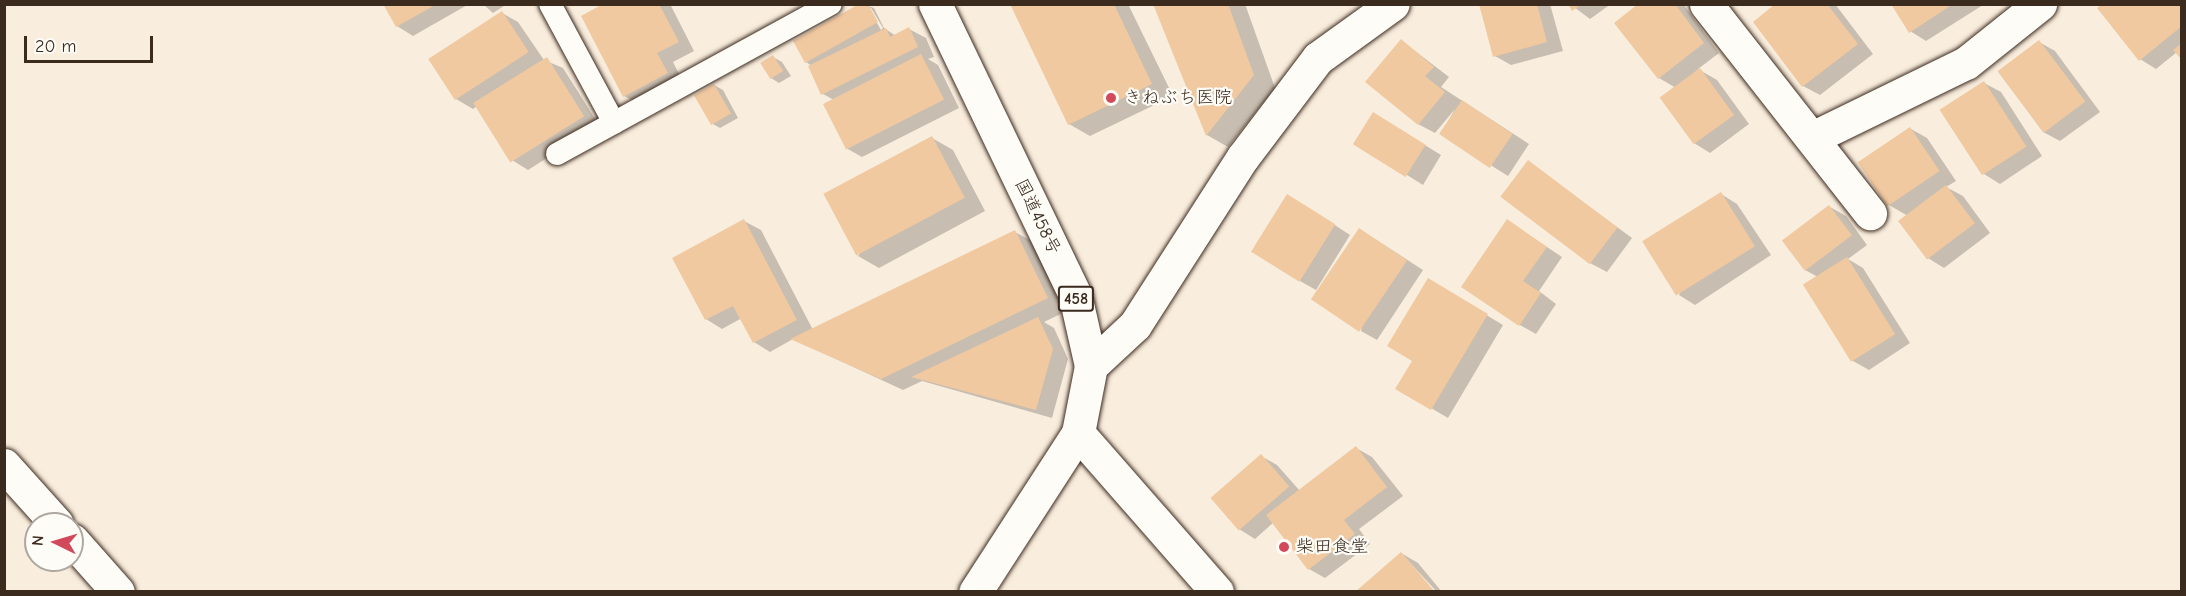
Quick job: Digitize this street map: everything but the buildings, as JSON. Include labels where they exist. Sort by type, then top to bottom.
[{"type":"main road","name":"国道458号","points":[[935,4],[1075,295],[1091,366],[1078,433],[975,591]]},
{"type":"main road","points":[[1091,366],[1135,325],[1243,157],[1318,58],[1392,4]]},
{"type":"main road","points":[[1706,4],[1870,213]]},
{"type":"main road","points":[[1812,138],[1966,63],[2040,4]]},
{"type":"main road","points":[[1078,433],[1217,591]]},
{"type":"main road","points":[[4,465],[46,512]]},
{"type":"main road","points":[[84,553],[118,591]]},
{"type":"lane","points":[[550,4],[614,123]]},
{"type":"lane","points":[[557,154],[831,4]]},
{"type":"place","name":"きねぶち医院","points":[[1111,98]]},
{"type":"place","name":"柴田食堂","points":[[1284,547]]}]
